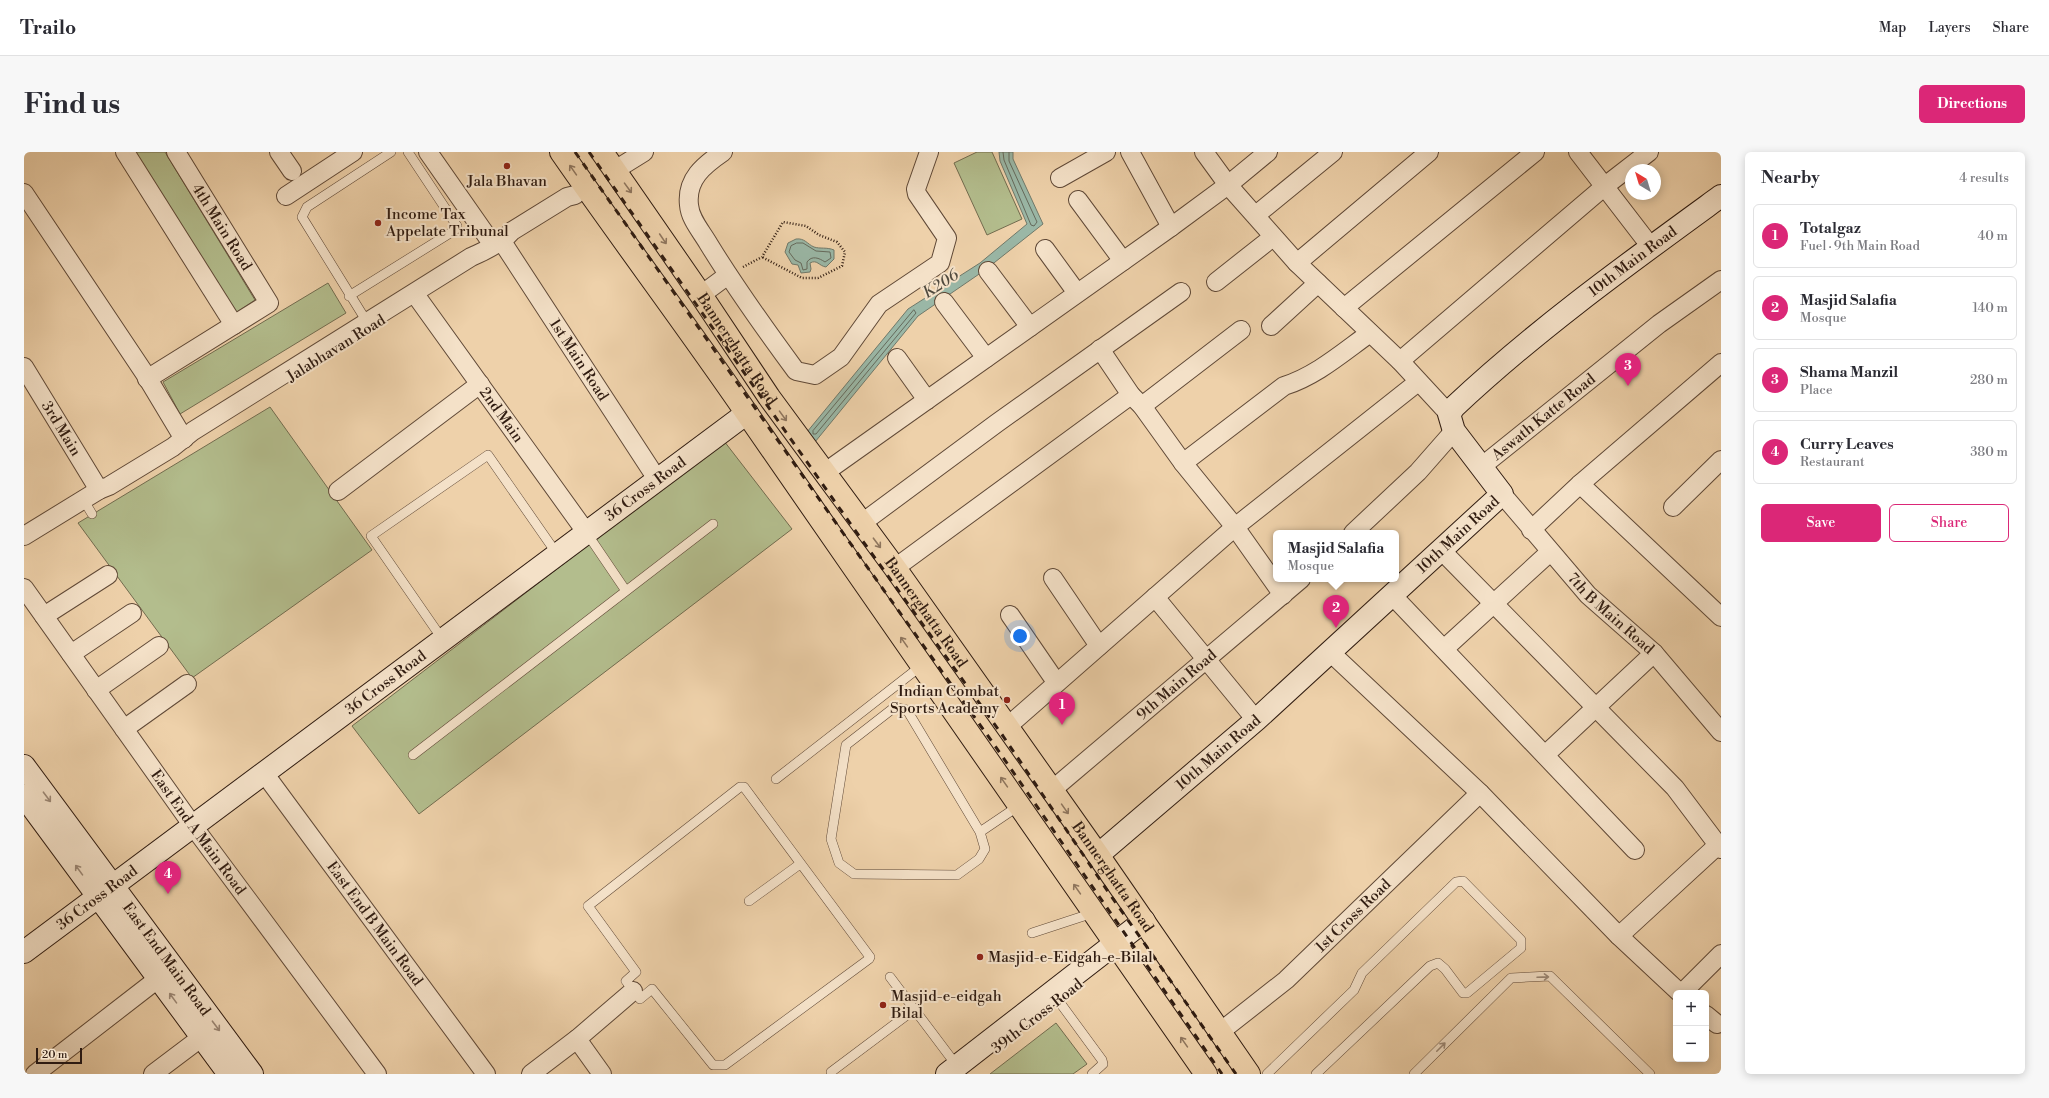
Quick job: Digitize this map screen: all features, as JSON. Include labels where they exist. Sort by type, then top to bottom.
[{"type":"main road","name":"Bannerghatta Road","points":[[561,152],[580,191],[747,413],[920,666],[1020,805],[1093,913],[1206,1074]]},
{"type":"main road","name":"Bannerghatta Road","points":[[602,152],[770,397],[1008,726],[1249,1074]]},
{"type":"street","points":[[125,152],[234,325],[147,379]]},
{"type":"street","name":"4th Main Road","points":[[176,152],[268,303],[234,325]]},
{"type":"street","points":[[279,152],[292,171]]},
{"type":"street","points":[[286,196],[353,152]]},
{"type":"street","name":"1st Main Road","points":[[428,152],[497,243],[657,479]]},
{"type":"street","points":[[615,170],[644,152]]},
{"type":"street","points":[[723,152],[706,163],[694,178],[690,190],[689,205],[691,214],[728,275],[796,371],[815,375],[841,357],[879,304],[940,263],[946,238],[917,194],[916,189],[929,152]]},
{"type":"street","points":[[1060,178],[1106,152]]},
{"type":"street","points":[[1130,152],[1171,227]]},
{"type":"street","points":[[1204,152],[1228,185],[1297,263],[1400,361],[1451,423],[1418,472],[1356,530]]},
{"type":"street","points":[[824,473],[1171,227],[1228,185],[1268,152]]},
{"type":"street","points":[[1256,215],[1333,152]]},
{"type":"street","points":[[1297,263],[1429,152]]},
{"type":"street","points":[[1344,308],[1535,152]]},
{"type":"street","points":[[1578,152],[1651,247]]},
{"type":"street","points":[[1400,361],[1605,186],[1649,152]]},
{"type":"street","name":"Jalabhavan Road","points":[[184,439],[193,431],[470,257],[514,236],[570,201],[580,191]]},
{"type":"street","points":[[24,193],[147,379],[184,439]]},
{"type":"street","name":"10th Main Road","points":[[1098,854],[1256,720],[1391,594],[1502,494],[1481,467],[1451,423],[1454,407],[1501,363],[1567,310],[1721,196]]},
{"type":"street","points":[[1078,200],[1123,261]]},
{"type":"street","points":[[1216,282],[1274,237]]},
{"type":"street","name":"Jalabhavan Road","points":[[26,531],[87,507],[106,480],[168,443],[197,436],[474,260],[497,243]]},
{"type":"street","points":[[1045,249],[1077,293]]},
{"type":"street","points":[[988,271],[1030,327]]},
{"type":"street","points":[[701,295],[728,275]]},
{"type":"street","name":"Aswath Katte Road","points":[[1481,467],[1659,324],[1721,280]]},
{"type":"street","points":[[1271,326],[1318,283]]},
{"type":"street","points":[[862,524],[997,423],[1181,292]]},
{"type":"street","name":"2nd Main","points":[[417,296],[586,532]]},
{"type":"street","points":[[944,302],[986,358]]},
{"type":"street","points":[[895,568],[1242,330]]},
{"type":"street","points":[[1184,464],[1284,386],[1301,380],[1316,372],[1370,333]]},
{"type":"street","points":[[1100,349],[1184,464],[1235,527],[1273,581]]},
{"type":"street","points":[[897,358],[927,400]]},
{"type":"street","points":[[1531,530],[1580,484],[1721,363]]},
{"type":"street","name":"3rd Main","points":[[24,367],[99,490]]},
{"type":"street","points":[[1008,726],[1056,682],[1235,527],[1418,382]]},
{"type":"street","points":[[338,491],[480,384]]},
{"type":"street","name":"36 Cross Road","points":[[24,952],[747,413]]},
{"type":"street","points":[[1673,507],[1721,460]]},
{"type":"street","points":[[1580,484],[1721,617]]},
{"type":"street","name":"7th B Main Road","points":[[1502,494],[1531,530],[1588,595],[1654,653],[1721,732]]},
{"type":"street","points":[[1441,550],[1675,788],[1720,847],[1618,936]]},
{"type":"street","points":[[1444,649],[1550,552]]},
{"type":"street","points":[[44,616],[108,574]]},
{"type":"street","points":[[1053,578],[1099,646]]},
{"type":"street","points":[[1274,582],[1283,595]]},
{"type":"street","name":"9th Main Road","points":[[1052,790],[1298,582]]},
{"type":"street","name":"East End A Main Road","points":[[24,588],[193,826],[377,1074]]},
{"type":"street","points":[[1391,594],[1635,850]]},
{"type":"street","points":[[1155,597],[1256,720]]},
{"type":"street","points":[[71,654],[132,613]]},
{"type":"street","points":[[1010,615],[1056,682]]},
{"type":"street","points":[[96,690],[159,646]]},
{"type":"street","points":[[1330,652],[1480,793],[1618,936],[1678,990]]},
{"type":"street","points":[[1545,755],[1654,653]]},
{"type":"street","points":[[124,729],[187,684]]},
{"type":"street","name":"East End Main Road","points":[[24,766],[106,891],[159,978],[229,1074]]},
{"type":"street","name":"East End B Main Road","points":[[264,773],[486,1074]]},
{"type":"street","name":"1st Cross Road","points":[[1220,1032],[1286,980],[1480,793]]},
{"type":"street","name":"East End Main Road","points":[[24,796],[106,891],[252,1074]]},
{"type":"street","name":"39th Cross Road","points":[[956,1071],[1058,1000],[1118,947],[1147,925]]},
{"type":"street","points":[[956,1071],[1118,947]]},
{"type":"street","points":[[1684,990],[1721,954]]},
{"type":"street","points":[[35,1074],[159,978]]},
{"type":"street","points":[[531,1074],[577,1040],[633,990]]},
{"type":"street","points":[[153,1074],[202,1037]]},
{"type":"street","points":[[577,1040],[602,1074]]},
{"type":"lane","points":[[367,322],[349,296],[302,217],[307,207],[391,152]]},
{"type":"lane","points":[[349,296],[455,230],[457,226],[408,152]]},
{"type":"lane","points":[[443,640],[371,536],[488,455],[557,554]]},
{"type":"lane","points":[[413,755],[713,524]]},
{"type":"lane","points":[[586,532],[626,591]]},
{"type":"lane","points":[[776,779],[920,666]]},
{"type":"lane","points":[[891,710],[907,710],[980,832],[984,849],[979,859],[957,875],[854,874],[839,863],[831,838],[846,745],[891,710]]},
{"type":"lane","points":[[744,787],[800,864],[870,957],[868,962],[725,1065],[713,1065],[652,989],[640,999],[626,981],[636,972],[588,906],[737,788],[744,787]]},
{"type":"lane","points":[[980,832],[1020,805]]},
{"type":"lane","points":[[749,900],[800,864]]},
{"type":"lane","points":[[1267,1074],[1354,990],[1362,973],[1456,882],[1463,881],[1521,940],[1521,948],[1468,994],[1463,994],[1445,969],[1438,963],[1430,966],[1316,1074]]},
{"type":"lane","points":[[1032,933],[1093,913]]},
{"type":"lane","points":[[1414,1074],[1511,978],[1550,976],[1650,1074]]},
{"type":"lane","points":[[890,977],[915,1009],[956,1071]]},
{"type":"lane","points":[[1058,1000],[1102,1060],[1103,1064],[1092,1074]]},
{"type":"lane","points":[[832,1072],[915,1009]]},
{"type":"path","points":[[728,275],[762,257],[783,222],[806,226],[819,235],[837,242],[845,252],[842,266],[818,278],[802,278],[762,257]]},
{"type":"green space","points":[[132,152],[165,152],[255,300],[234,314]]},
{"type":"green space","points":[[977,152],[992,152],[1022,219],[987,235],[954,163]]},
{"type":"green space","points":[[328,283],[346,313],[180,414],[163,382]]},
{"type":"green space","points":[[270,407],[372,550],[192,678],[78,523]]},
{"type":"green space","points":[[724,441],[792,529],[419,814],[352,726]]},
{"type":"green space","points":[[1056,1023],[1087,1064],[1073,1074],[990,1074]]},
{"type":"water","points":[[999,152],[1013,152],[1013,159],[1043,224],[985,270],[918,316],[815,442],[807,432],[908,309],[980,263],[1027,224],[1000,161]]},
{"type":"water","points":[[796,239],[804,240],[814,247],[834,250],[834,259],[826,267],[816,262],[812,262],[810,263],[810,272],[801,273],[798,265],[792,264],[785,252],[788,243]]},
{"type":"railway","points":[[575,152],[843,533],[993,743],[1222,1074]]},
{"type":"railway","points":[[589,152],[852,526],[1003,736],[1109,893],[1236,1074]]},
{"type":"place","name":"Jala Bhavan","points":[[507,166]]},
{"type":"place","name":"Income Tax Appelate Tribunal","points":[[378,223]]},
{"type":"place","name":"Shama Manzil","points":[[1628,386]]},
{"type":"place","name":"Masjid Salafia","points":[[1336,628]]},
{"type":"place","name":"Indian Combat Sports Academy","points":[[1007,700]]},
{"type":"place","name":"Totalgaz","points":[[1062,725]]},
{"type":"place","name":"Curry Leaves","points":[[168,894]]},
{"type":"place","name":"Masjid-e-Eidgah-e-Bilal","points":[[980,957]]},
{"type":"place","name":"Masjid-e-eidgah Bilal","points":[[883,1005]]},
{"type":"water label","name":"K206","points":[[940,283]]}]
